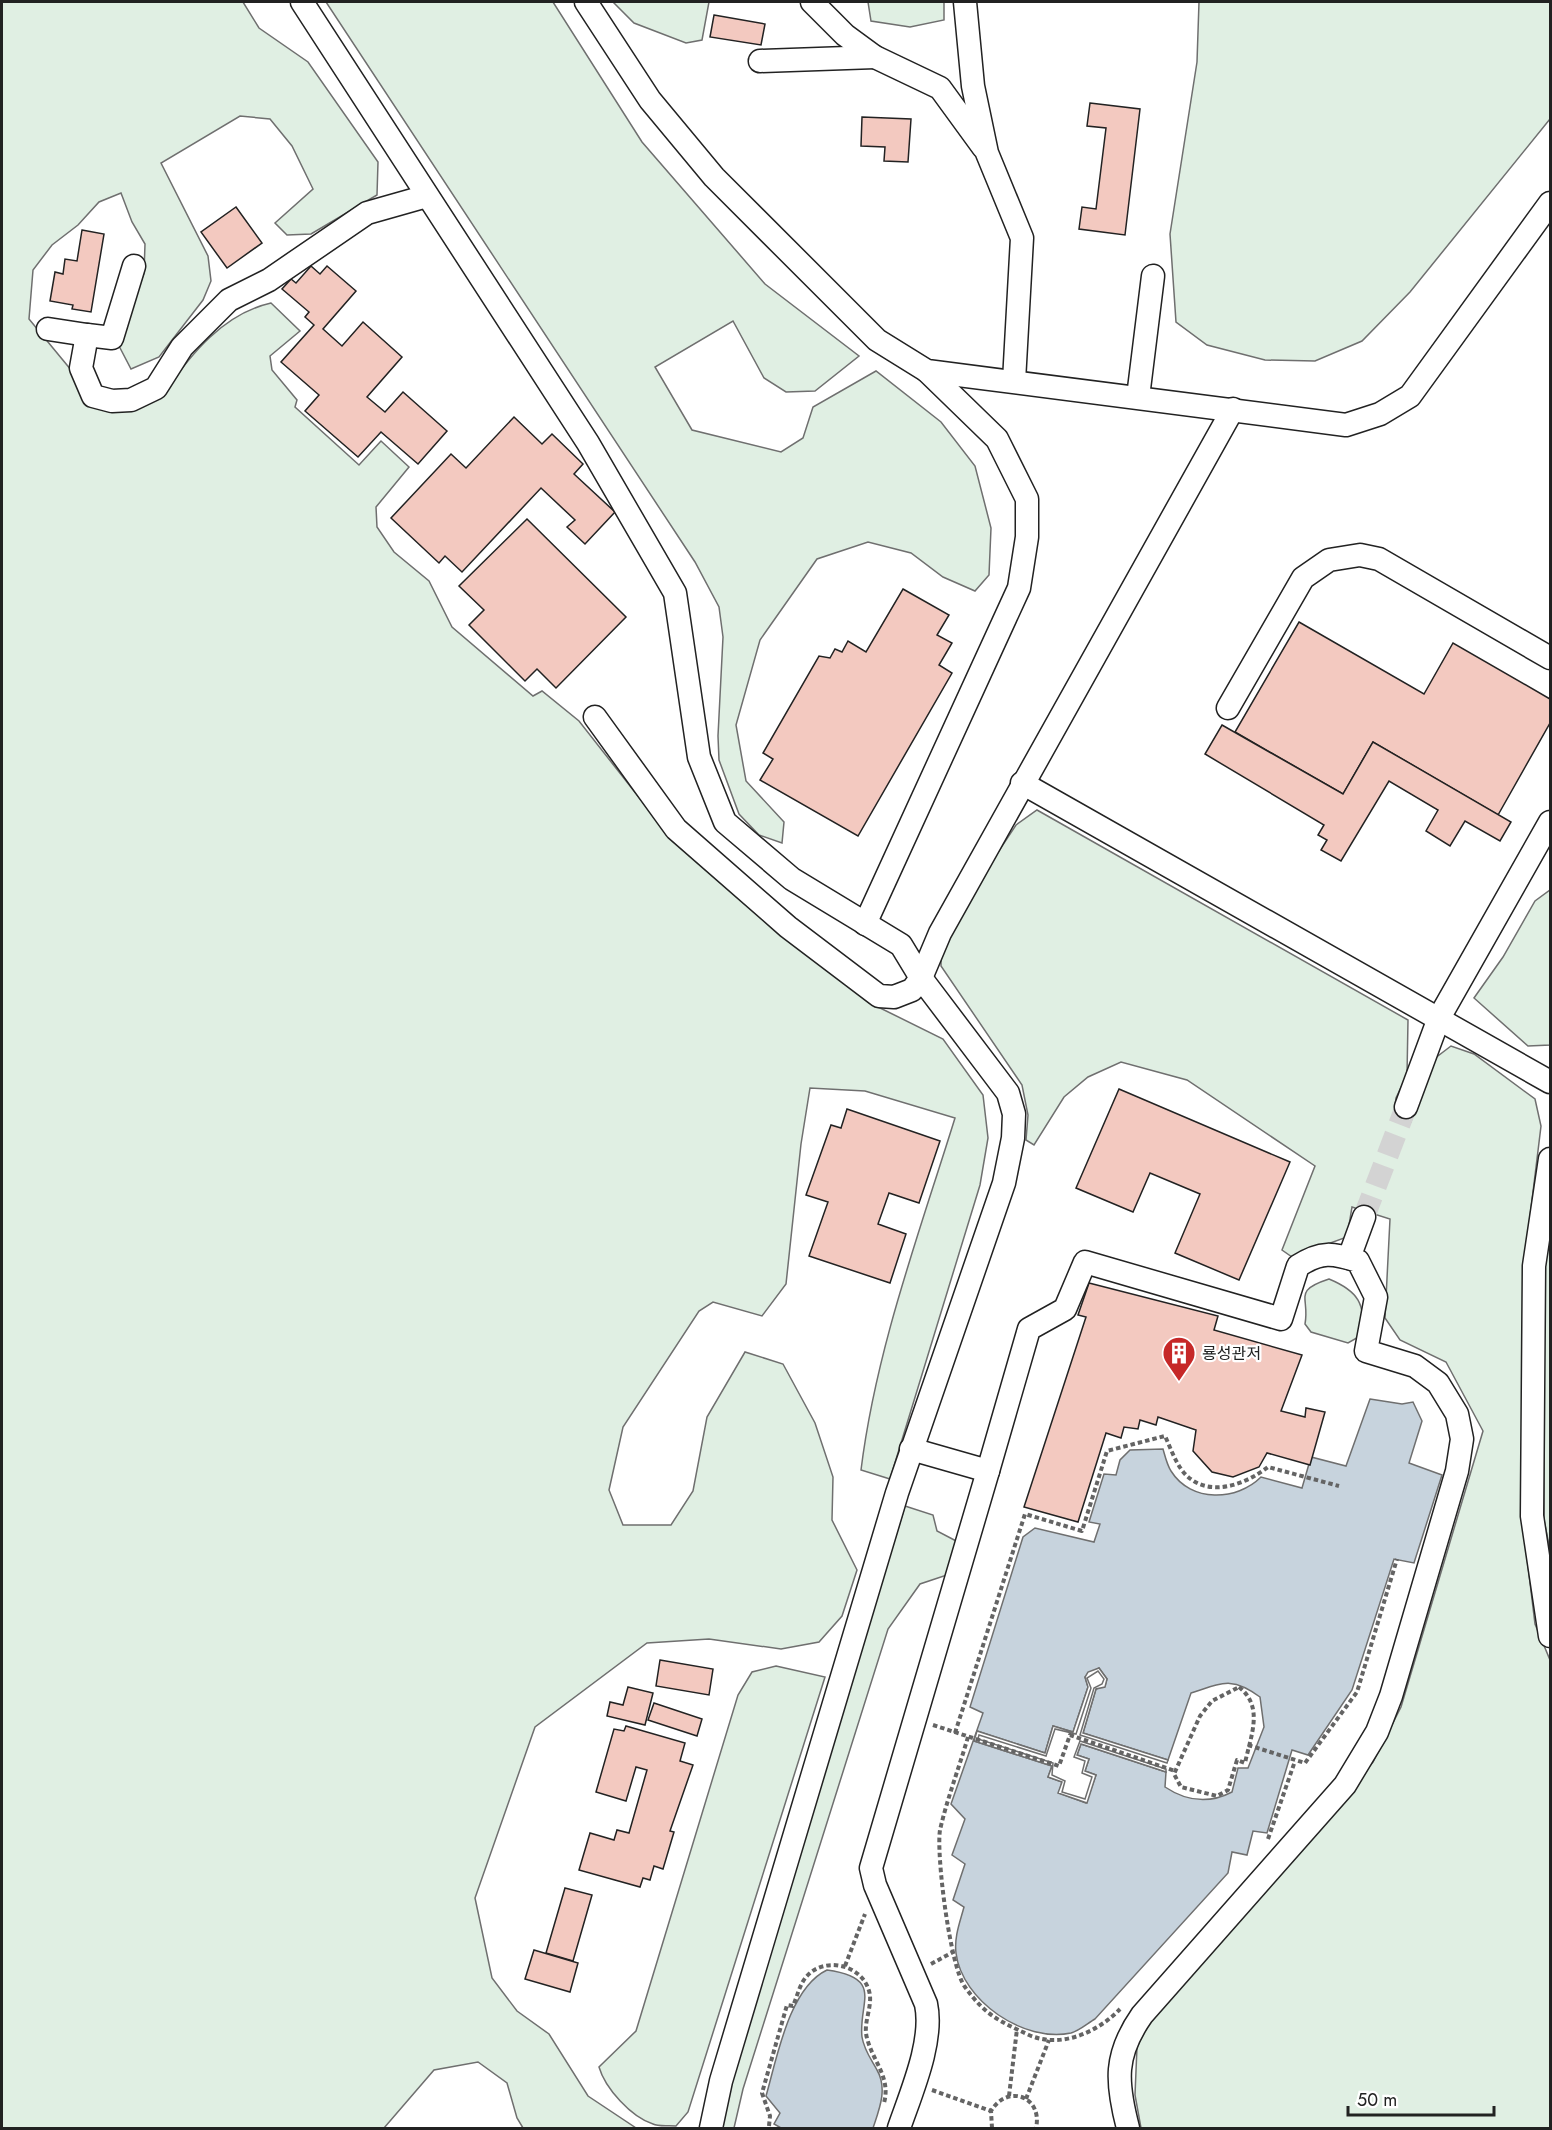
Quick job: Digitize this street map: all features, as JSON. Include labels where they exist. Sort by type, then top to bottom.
[{"type":"lane","points":[[302,2],[588,443],[675,593],[699,757],[725,822],[792,879],[901,945],[921,978],[1008,1093],[1014,1114],[1014,1138],[1004,1183],[911,1449],[724,2070],[711,2128]]},
{"type":"lane","points":[[586,2],[650,100],[714,177],[877,340],[927,371],[997,439],[1027,499],[1027,537],[1018,588],[865,924]]},
{"type":"lane","points":[[812,2],[845,35],[875,57],[940,88],[987,153]]},
{"type":"lane","points":[[965,2],[973,86],[987,153],[1022,238],[1014,381]]},
{"type":"lane","points":[[760,61],[875,57]]},
{"type":"lane","points":[[87,335],[81,368],[93,396],[111,401],[131,400],[156,388],[182,347],[229,300],[269,280],[367,213],[428,196]]},
{"type":"lane","points":[[927,371],[1346,424],[1380,414],[1410,396],[1551,203]]},
{"type":"lane","points":[[48,329],[112,338],[134,266]]},
{"type":"lane","points":[[1138,397],[1153,276]]},
{"type":"lane","points":[[595,717],[676,829],[788,927],[879,996],[894,997],[912,990],[921,978],[940,933],[1022,783],[1233,409]]},
{"type":"lane","points":[[1228,708],[1303,578],[1329,560],[1359,555],[1379,559],[1551,658]]},
{"type":"lane","points":[[1022,783],[1551,1082]]},
{"type":"lane","points":[[1406,1107],[1439,1018],[1551,822]]},
{"type":"lane","points":[[1551,1159],[1534,1266],[1532,1515],[1551,1636]]},
{"type":"lane","points":[[1349,1258],[1364,1217]]},
{"type":"lane","points":[[899,2128],[914,2084],[930,2021],[926,2004],[878,1892],[871,1868],[1029,1329],[1065,1309],[1085,1262],[1281,1319],[1298,1266],[1311,1258],[1334,1253],[1359,1261],[1376,1297],[1366,1351],[1415,1366],[1438,1383],[1457,1414],[1462,1439],[1457,1471],[1391,1696],[1377,1732],[1345,1785],[1142,2015],[1126,2037],[1119,2068],[1121,2104],[1128,2128]]},
{"type":"lane","points":[[911,1449],[988,1471]]},
{"type":"path","points":[[955,1733],[1025,1514],[1082,1532],[1107,1451],[1166,1436],[1186,1476],[1200,1483],[1219,1488],[1237,1485],[1252,1479],[1268,1467],[1339,1486]]},
{"type":"path","points":[[1248,1745],[1305,1763],[1357,1692],[1397,1559]]},
{"type":"path","points":[[1239,1687],[1249,1695],[1256,1713],[1245,1763],[1237,1760],[1228,1790],[1217,1796],[1181,1787],[1175,1771],[1200,1716],[1212,1701],[1239,1687]]},
{"type":"path","points":[[915,1719],[974,1741],[1059,1766],[1070,1735],[1175,1771]]},
{"type":"path","points":[[968,1737],[940,1832],[943,1886],[952,1947],[963,1985],[992,2018],[1036,2038],[1049,2040],[1060,2041],[1091,2032],[1111,2018],[1127,2001]]},
{"type":"path","points":[[1263,1846],[1269,1838],[1295,1761]]},
{"type":"path","points":[[844,1966],[859,1925],[878,1892]]},
{"type":"path","points":[[769,2126],[770,2116],[762,2093],[787,2006],[793,2006],[806,1977],[824,1966],[844,1966],[862,1978],[869,1989],[866,2035],[886,2081],[883,2106]]},
{"type":"path","points":[[1010,2096],[1017,2029]]},
{"type":"path","points":[[1026,2099],[1049,2040]]},
{"type":"path","points":[[914,2084],[991,2111]]},
{"type":"path","points":[[992,2128],[991,2111],[1002,2099],[1010,2096],[1026,2099],[1036,2111],[1037,2128]]},
{"type":"green space","points":[[2,2],[243,2],[259,28],[308,62],[378,162],[377,195],[311,234],[287,235],[275,223],[313,189],[292,146],[270,119],[240,116],[161,163],[208,256],[211,281],[203,300],[159,357],[131,369],[118,344],[144,273],[145,244],[132,222],[121,193],[99,202],[78,225],[52,245],[33,270],[29,319],[76,376],[86,397],[164,393],[197,350],[223,326],[254,308],[271,303],[300,331],[270,356],[272,370],[297,400],[295,407],[359,465],[381,441],[409,467],[376,507],[377,527],[394,552],[429,581],[452,627],[533,696],[542,691],[579,721],[663,828],[868,1002],[943,1039],[983,1095],[988,1138],[980,1185],[890,1479],[861,1470],[868,1425],[900,1292],[955,1118],[865,1091],[810,1088],[801,1144],[786,1284],[762,1316],[713,1302],[699,1311],[623,1427],[609,1490],[623,1525],[671,1525],[693,1491],[707,1417],[745,1352],[783,1364],[815,1423],[833,1477],[832,1520],[857,1570],[842,1616],[819,1642],[781,1649],[709,1639],[647,1643],[535,1727],[475,1898],[492,1978],[517,2011],[549,2034],[588,2096],[636,2128],[523,2128],[517,2118],[507,2083],[478,2062],[434,2070],[384,2128],[2,2128]]},
{"type":"green space","points":[[326,2],[553,2],[642,142],[765,284],[859,356],[815,391],[786,392],[764,378],[733,321],[655,367],[692,430],[781,452],[803,438],[813,407],[876,371],[941,422],[975,466],[991,528],[989,575],[975,591],[943,577],[911,553],[868,542],[817,559],[760,640],[736,725],[746,781],[784,822],[782,843],[759,835],[739,814],[719,760],[723,637],[719,607],[695,562]]},
{"type":"green space","points":[[613,2],[709,2],[702,40],[686,43],[634,23]]},
{"type":"green space","points":[[868,2],[944,2],[944,20],[910,27],[871,21]]},
{"type":"green space","points":[[1199,2],[1550,2],[1550,119],[1410,292],[1362,341],[1315,361],[1265,360],[1207,345],[1176,322],[1170,234],[1197,62]]},
{"type":"green space","points":[[1037,810],[1408,1020],[1407,1075],[1396,1098],[1394,1115],[1410,1124],[1434,1059],[1451,1046],[1474,1054],[1535,1099],[1541,1126],[1524,1266],[1522,1516],[1535,1624],[1550,1660],[1550,2128],[1141,2128],[1135,2095],[1137,2047],[1155,2011],[1373,1762],[1401,1707],[1483,1431],[1446,1362],[1400,1340],[1385,1318],[1390,1219],[1352,1207],[1347,1237],[1292,1257],[1282,1250],[1315,1166],[1187,1080],[1121,1062],[1088,1077],[1064,1097],[1034,1145],[1026,1140],[1028,1115],[1022,1085],[941,966],[941,938],[1016,825]]},
{"type":"green space","points":[[1550,890],[1550,1045],[1528,1046],[1474,998],[1503,957],[1535,901]]},
{"type":"green space","points":[[1550,1227],[1550,1550],[1544,1520],[1544,1268]]},
{"type":"green space","points":[[1329,1279],[1347,1288],[1361,1307],[1362,1335],[1348,1343],[1311,1332],[1305,1324],[1306,1291]]},
{"type":"green space","points":[[905,1506],[933,1515],[937,1531],[960,1543],[953,1573],[920,1584],[888,1629],[743,2089],[734,2128],[719,2128],[729,2081]]},
{"type":"green space","points":[[776,1666],[825,1677],[688,2112],[676,2126],[655,2125],[636,2115],[620,2101],[607,2084],[599,2067],[636,2031],[738,1695],[752,1672]]},
{"type":"shaded area","points":[[1370,1399],[1402,1404],[1413,1402],[1422,1421],[1409,1463],[1442,1475],[1414,1563],[1394,1559],[1352,1690],[1308,1755],[1292,1750],[1267,1833],[1253,1831],[1247,1855],[1232,1852],[1228,1873],[1095,2019],[1074,2032],[1053,2034],[1016,2025],[998,2015],[970,1987],[961,1971],[956,1953],[957,1935],[964,1907],[953,1900],[965,1864],[952,1855],[965,1819],[951,1804],[983,1713],[970,1707],[1023,1537],[1035,1528],[1094,1542],[1100,1524],[1089,1522],[1104,1474],[1116,1475],[1120,1460],[1130,1450],[1163,1449],[1170,1469],[1180,1481],[1190,1489],[1214,1495],[1240,1491],[1261,1477],[1302,1488],[1311,1457],[1346,1466]],"holes":[[[1099,1668],[1107,1679],[1105,1686],[1096,1689],[1083,1733],[1168,1760],[1191,1693],[1227,1683],[1242,1686],[1260,1697],[1264,1727],[1248,1768],[1238,1768],[1232,1792],[1215,1798],[1189,1798],[1165,1787],[1166,1772],[1081,1744],[1077,1755],[1089,1759],[1085,1771],[1096,1775],[1086,1803],[1059,1793],[1062,1782],[1048,1777],[1052,1766],[974,1741],[977,1731],[1045,1753],[1053,1726],[1073,1732],[1088,1687],[1085,1677]]]},
{"type":"shaded area","points":[[827,1970],[845,1974],[856,1979],[863,1986],[865,1994],[862,2037],[882,2085],[878,2114],[873,2128],[781,2128],[774,2124],[780,2113],[766,2096],[780,2044],[803,1992],[814,1979]]},
{"type":"pier","points":[[1099,1668],[1107,1679],[1105,1687],[1096,1689],[1083,1733],[1168,1760],[1167,1763],[1080,1735],[1094,1688],[1102,1684],[1104,1679],[1098,1671],[1087,1678],[1091,1688],[1076,1734],[1055,1729],[1046,1756],[979,1735],[978,1739],[1053,1763],[1052,1775],[1065,1781],[1062,1792],[1085,1799],[1092,1777],[1082,1773],[1085,1761],[1074,1757],[1080,1741],[1166,1769],[1166,1772],[1081,1744],[1077,1755],[1089,1759],[1085,1771],[1096,1775],[1087,1803],[1058,1793],[1062,1782],[1048,1777],[1052,1766],[974,1741],[977,1731],[1045,1753],[1053,1726],[1073,1732],[1088,1687],[1085,1677],[1088,1672]]},
{"type":"building","points":[[714,15],[765,24],[761,45],[710,37]]},
{"type":"building","points":[[1090,103],[1140,109],[1125,235],[1079,229],[1082,207],[1096,209],[1106,128],[1087,126]]},
{"type":"building","points":[[862,117],[911,119],[908,162],[884,161],[885,147],[861,146]]},
{"type":"building","points":[[236,207],[262,243],[227,268],[201,232]]},
{"type":"building","points":[[82,230],[104,234],[91,312],[72,309],[73,305],[50,301],[55,272],[63,274],[65,259],[77,261]]},
{"type":"building","points":[[311,266],[320,274],[327,266],[356,291],[323,329],[342,346],[363,322],[402,357],[367,397],[385,412],[403,392],[447,431],[418,464],[381,432],[358,457],[305,411],[319,395],[281,362],[314,325],[305,317],[309,312],[282,289],[291,279],[296,283]]},
{"type":"building","points":[[514,417],[542,444],[552,434],[583,464],[574,474],[615,512],[585,544],[567,527],[575,520],[541,488],[462,572],[445,556],[439,563],[391,518],[451,454],[466,468]]},
{"type":"building","points":[[527,519],[626,617],[556,688],[537,669],[525,681],[469,625],[484,610],[459,586]]},
{"type":"building","points":[[903,589],[949,615],[937,635],[952,643],[939,665],[952,673],[858,836],[760,780],[773,759],[763,753],[819,656],[830,658],[835,649],[842,652],[848,641],[866,652]]},
{"type":"building","points":[[1299,622],[1424,694],[1453,643],[1550,699],[1550,723],[1498,815],[1373,742],[1343,794],[1235,732]]},
{"type":"building","points":[[1222,725],[1343,794],[1373,742],[1511,822],[1500,841],[1465,821],[1450,846],[1426,831],[1438,810],[1389,781],[1341,861],[1321,850],[1327,840],[1318,835],[1324,825],[1205,754]]},
{"type":"building","points":[[1119,1089],[1290,1162],[1239,1280],[1175,1253],[1200,1194],[1150,1173],[1133,1212],[1076,1188]]},
{"type":"building","points":[[847,1109],[940,1141],[919,1203],[889,1193],[878,1224],[906,1234],[890,1283],[809,1256],[828,1202],[806,1195],[831,1125],[841,1128]]},
{"type":"building","name":"룡성관저","points":[[1089,1283],[1218,1316],[1214,1330],[1302,1355],[1281,1411],[1305,1417],[1306,1408],[1325,1412],[1310,1465],[1267,1453],[1259,1467],[1233,1477],[1212,1472],[1193,1451],[1196,1430],[1158,1417],[1156,1425],[1140,1420],[1138,1429],[1124,1427],[1121,1438],[1106,1433],[1078,1522],[1024,1507],[1086,1317],[1078,1315]]},
{"type":"building","points":[[660,1660],[713,1669],[709,1695],[656,1686]]},
{"type":"building","points":[[628,1687],[653,1693],[645,1725],[607,1716],[610,1702],[623,1705]]},
{"type":"building","points":[[654,1703],[702,1719],[697,1736],[648,1720]]},
{"type":"building","points":[[626,1726],[685,1743],[680,1761],[693,1765],[670,1831],[674,1832],[663,1869],[654,1866],[650,1880],[643,1878],[640,1887],[579,1870],[590,1833],[614,1840],[617,1830],[629,1833],[647,1770],[636,1767],[626,1801],[596,1792],[614,1729],[624,1731]]},
{"type":"building","points":[[565,1888],[592,1895],[573,1961],[546,1953]]},
{"type":"building","points":[[534,1950],[578,1963],[570,1992],[525,1979]]},
{"type":"tunnel","points":[[1364,1217],[1406,1107]]},
{"type":"place","name":"룡성관저","points":[[1179,1382]]}]
